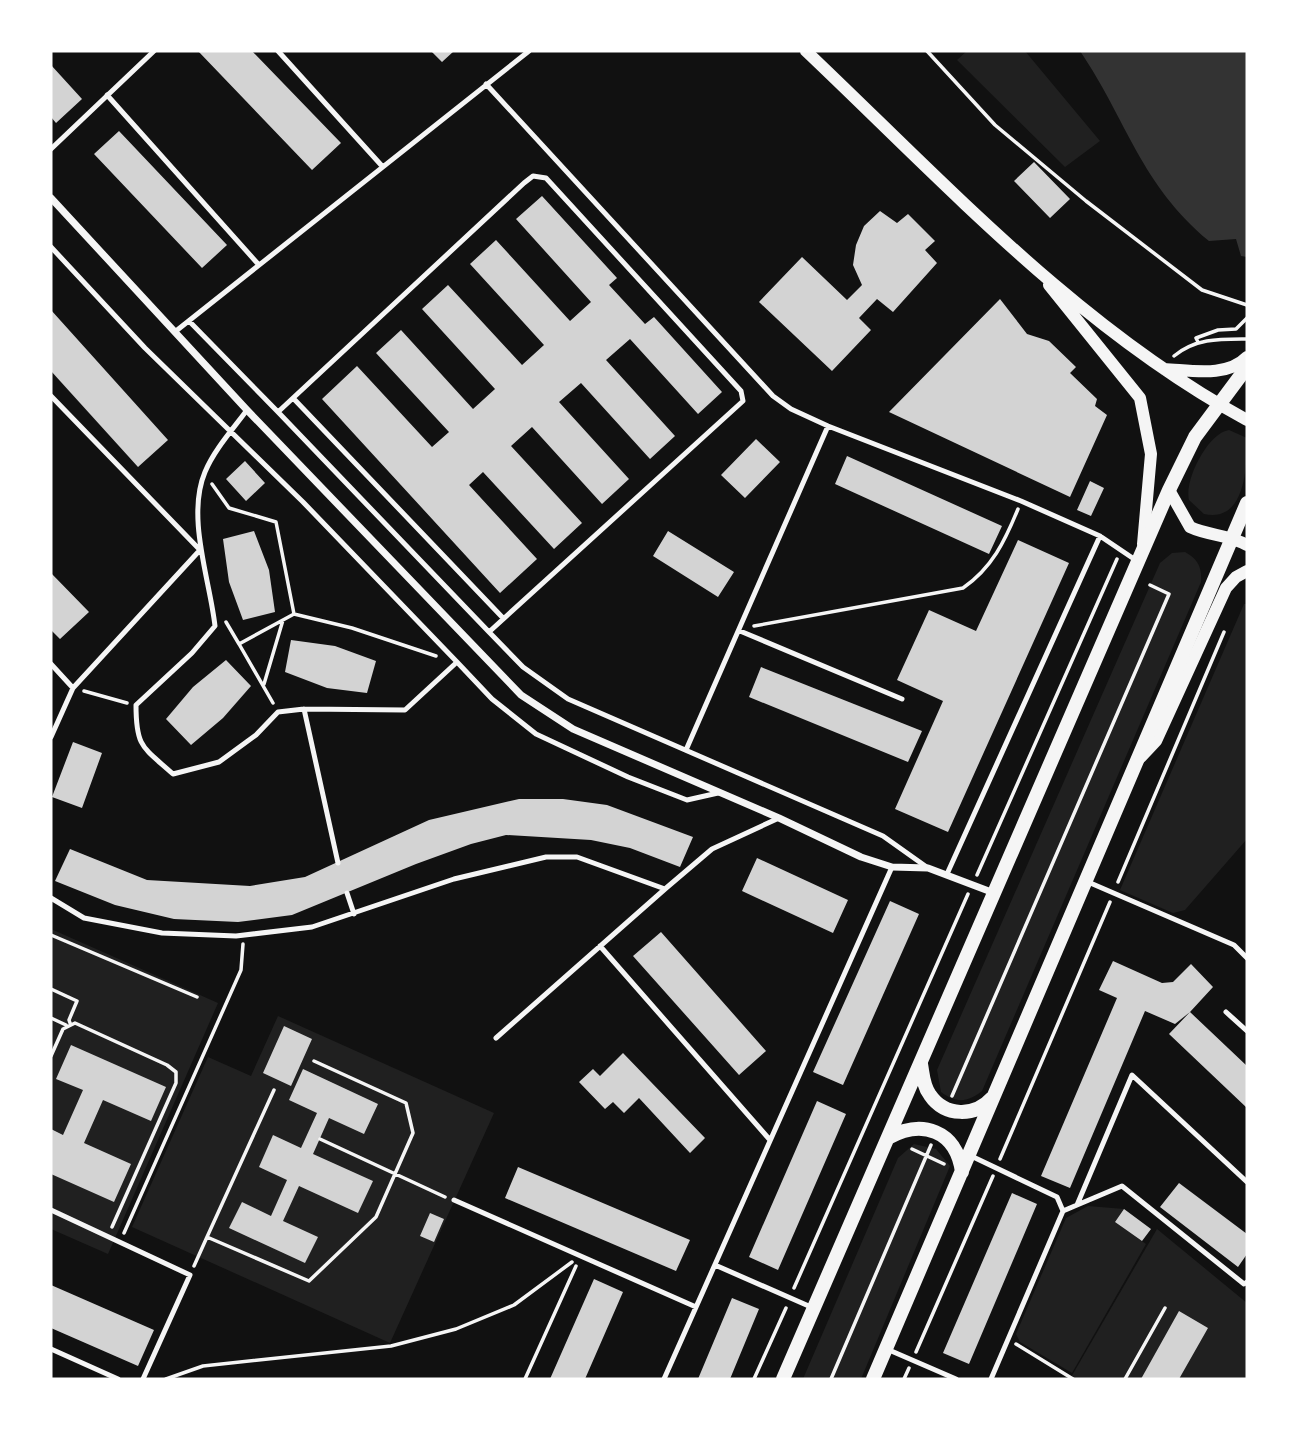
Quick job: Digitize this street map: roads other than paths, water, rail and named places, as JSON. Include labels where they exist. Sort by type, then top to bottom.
[{"type":"main road","points":[[783,1379],[1169,490],[1195,437],[1247,368]]},
{"type":"main road","points":[[873,1379],[1247,503]]},
{"type":"main road","points":[[921,1062],[924,1083],[930,1096],[946,1109],[969,1112],[986,1105],[994,1096]]},
{"type":"main road","points":[[888,1138],[915,1128],[936,1132],[956,1152],[962,1172]]},
{"type":"street","points":[[806,51],[1038,271],[1163,369],[1218,406],[1247,420]]},
{"type":"street","points":[[51,198],[177,331],[247,410],[521,695],[573,729],[779,818],[861,857],[892,867],[928,869],[947,874],[995,893]]},
{"type":"street","points":[[1038,271],[1140,398],[1151,454],[1140,556]]},
{"type":"street","points":[[1163,369],[1210,371],[1228,368],[1247,357]]},
{"type":"street","points":[[1169,490],[1190,527],[1201,532],[1233,537],[1247,545]]},
{"type":"street","points":[[1136,762],[1156,741],[1226,587],[1247,571]]},
{"type":"lane","points":[[51,149],[154,51]]},
{"type":"lane","points":[[278,51],[382,166]]},
{"type":"lane","points":[[177,331],[529,51]]},
{"type":"lane","points":[[486,84],[773,396],[792,409],[828,426],[1021,500],[1140,556]]},
{"type":"lane","points":[[107,95],[259,265]]},
{"type":"lane","points":[[278,412],[524,183],[533,176],[546,178],[741,391],[743,401],[489,632]]},
{"type":"lane","points":[[51,247],[145,348],[232,431],[492,699],[536,734],[628,777],[687,800],[718,793]]},
{"type":"lane","points":[[189,321],[523,667],[568,699],[883,836],[928,869]]},
{"type":"lane","points":[[51,396],[200,550]]},
{"type":"lane","points":[[293,398],[503,618]]},
{"type":"lane","points":[[247,410],[205,473],[199,508],[200,550],[212,599],[215,626],[192,653],[136,705],[136,731],[141,745],[173,774],[219,762],[256,735],[278,712],[304,709],[405,710],[457,662]]},
{"type":"lane","points":[[686,750],[741,630],[828,426]]},
{"type":"lane","points":[[947,874],[1100,536]]},
{"type":"lane","points":[[51,737],[73,688],[200,550]]},
{"type":"lane","points":[[741,630],[902,699]]},
{"type":"lane","points":[[51,664],[73,688]]},
{"type":"lane","points":[[304,709],[338,863]]},
{"type":"lane","points":[[496,1038],[712,849],[779,818]]},
{"type":"lane","points":[[51,898],[84,918],[162,933],[242,936],[312,928],[454,879],[546,857],[577,857],[665,889]]},
{"type":"lane","points":[[664,1379],[892,867]]},
{"type":"lane","points":[[1085,881],[1234,945],[1247,958]]},
{"type":"lane","points":[[347,894],[354,914]]},
{"type":"lane","points":[[600,946],[770,1140]]},
{"type":"lane","points":[[1226,1012],[1247,1031]]},
{"type":"lane","points":[[1077,1205],[1132,1075],[1247,1182]]},
{"type":"lane","points":[[969,1155],[1057,1197],[1063,1211]]},
{"type":"lane","points":[[991,1379],[1063,1211],[1122,1186],[1244,1284],[1247,1282]]},
{"type":"lane","points":[[454,1200],[696,1307]]},
{"type":"lane","points":[[51,1210],[190,1275],[143,1379]]},
{"type":"lane","points":[[715,1265],[814,1308]]},
{"type":"lane","points":[[51,1349],[118,1379]]},
{"type":"lane","points":[[886,1349],[956,1379]]}]
